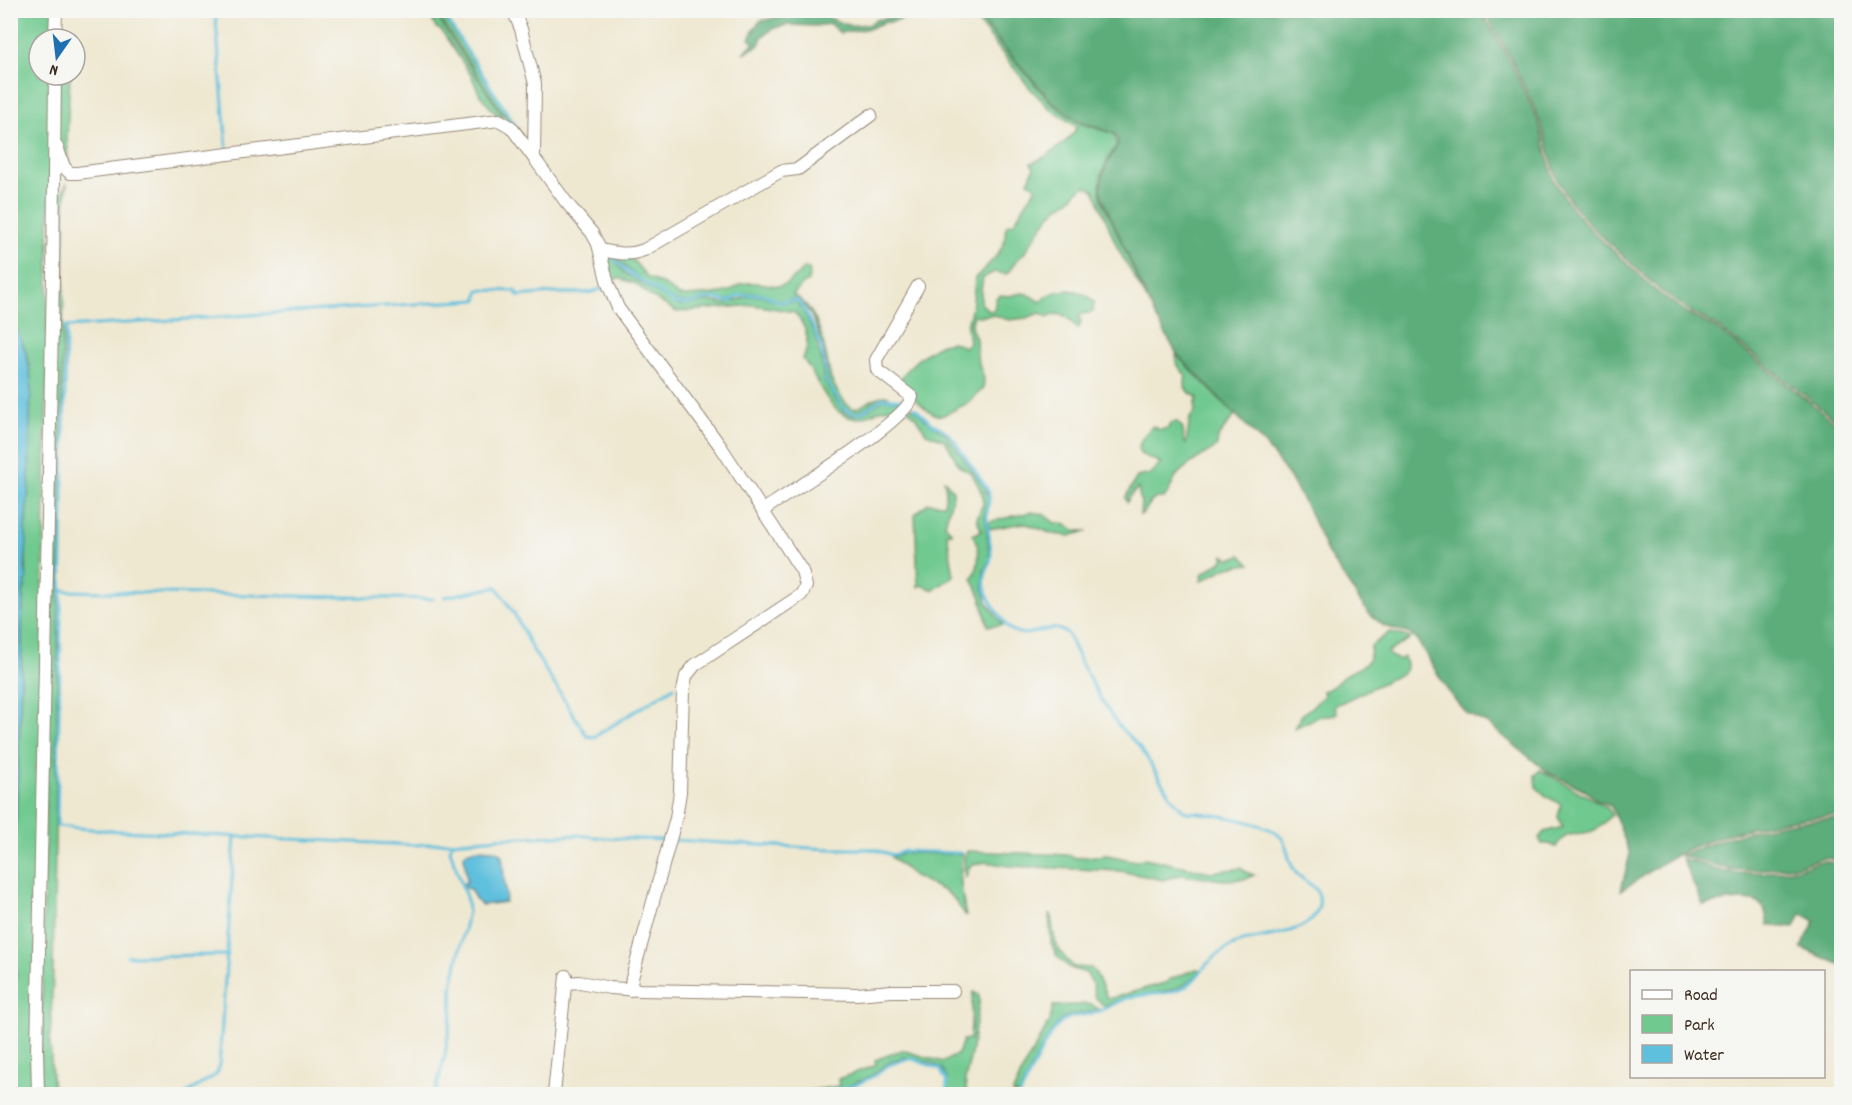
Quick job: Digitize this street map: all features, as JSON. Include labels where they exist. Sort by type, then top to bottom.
[{"type":"street","points":[[55,27],[56,10]]},
{"type":"street","points":[[513,10],[521,29],[535,84],[534,158]]},
{"type":"street","points":[[38,1095],[55,87]]},
{"type":"street","points":[[600,250],[628,254],[644,250],[780,171],[798,169],[871,115]]},
{"type":"street","points":[[53,202],[65,176],[70,173],[499,120],[511,127],[566,202],[592,233],[600,250],[608,284],[618,309],[722,447],[802,571],[806,586],[801,595],[704,658],[686,676],[683,691],[678,809],[630,990]]},
{"type":"street","points":[[54,137],[64,167],[70,173]]},
{"type":"street","points":[[763,510],[880,431],[908,406],[912,398],[877,370],[876,360],[918,286]]},
{"type":"street","points":[[554,1095],[566,980],[630,990],[857,994],[892,991],[953,991]]},
{"type":"green space","points":[[53,10],[53,27],[27,27],[27,87],[52,87],[35,1094],[11,1094],[10,1051],[16,967],[12,892],[31,391],[28,358],[10,314],[10,11]]},
{"type":"green space","points":[[428,11],[433,11],[503,116],[498,117],[480,95],[471,75],[441,30],[436,28]]},
{"type":"green space","points":[[435,11],[440,11],[527,144],[512,127]]},
{"type":"green space","points":[[791,11],[806,11],[807,16],[817,12],[840,23],[868,25],[875,20],[911,11],[936,11],[908,15],[898,21],[840,33],[830,24],[788,25],[774,28],[762,37],[759,45],[744,53],[754,42],[750,40],[752,32],[760,21],[787,15]]},
{"type":"green space","points":[[969,11],[974,11],[1052,104],[1079,123],[1114,134],[1117,144],[1101,176],[1101,198],[1147,300],[1117,247],[1094,190],[1086,186],[1082,188],[1050,216],[1009,272],[1006,274],[994,272],[983,278],[981,303],[989,311],[994,310],[996,298],[1001,295],[1028,294],[1040,302],[1052,293],[1067,290],[1082,293],[1094,302],[1093,312],[1079,315],[1081,323],[1078,329],[1068,319],[1057,314],[1048,317],[1040,313],[1009,320],[993,315],[974,315],[971,327],[976,339],[977,357],[984,379],[983,389],[968,403],[942,416],[929,411],[909,394],[902,385],[905,373],[910,366],[934,348],[949,342],[964,347],[969,343],[967,326],[973,303],[975,278],[1000,251],[1007,225],[1014,223],[1035,189],[1034,185],[1028,182],[1034,168],[1031,163],[1043,158],[1070,138],[1077,127],[1050,109],[1029,87]]},
{"type":"green space","points":[[975,11],[1481,11],[1507,55],[1539,123],[1554,181],[1571,207],[1593,232],[1660,294],[1689,314],[1717,329],[1841,427],[1841,815],[1798,819],[1715,838],[1669,859],[1621,890],[1630,854],[1610,805],[1549,773],[1488,724],[1467,714],[1450,694],[1417,640],[1410,634],[1384,626],[1368,613],[1328,554],[1310,513],[1289,476],[1266,446],[1177,354],[1154,314],[1102,197],[1101,182],[1107,163],[1118,144],[1115,134],[1079,121],[1053,103]]},
{"type":"green space","points":[[1484,11],[1841,11],[1841,424],[1718,327],[1662,292],[1595,230],[1573,205],[1557,180],[1541,123],[1509,54]]},
{"type":"green space","points":[[57,87],[69,87],[67,138],[69,165],[56,135]]},
{"type":"green space","points":[[67,183],[50,1041],[53,1094],[40,1094],[57,203]]},
{"type":"green space","points":[[610,255],[625,273],[677,305],[711,301],[725,304],[749,296],[764,296],[781,303],[797,302],[815,335],[824,381],[844,412],[852,415],[861,414],[884,399],[904,401],[904,409],[888,408],[863,417],[852,418],[834,408],[803,359],[807,346],[806,334],[794,312],[754,305],[677,312],[651,297],[636,284],[618,278],[610,283],[603,256]]},
{"type":"green space","points":[[613,255],[633,260],[648,278],[666,286],[679,296],[723,293],[746,283],[781,286],[804,268],[809,269],[808,282],[804,283],[793,295],[802,301],[816,320],[824,344],[831,379],[840,396],[852,409],[880,396],[890,397],[879,399],[862,410],[853,412],[841,404],[828,381],[826,363],[814,321],[805,306],[797,299],[782,301],[764,294],[752,293],[727,300],[714,298],[680,302],[655,290]]},
{"type":"green space","points":[[1176,355],[1235,415],[1218,437],[1217,446],[1182,470],[1164,498],[1154,499],[1140,515],[1141,503],[1138,488],[1127,502],[1125,498],[1137,477],[1151,474],[1161,463],[1140,454],[1139,446],[1142,439],[1153,426],[1160,430],[1168,428],[1176,421],[1183,428],[1186,444],[1190,418],[1195,412],[1198,398],[1186,390],[1186,376],[1176,363]]},
{"type":"green space","points":[[912,407],[946,434],[983,485],[989,497],[985,515],[990,560],[984,571],[983,588],[987,602],[1003,625],[988,626],[981,598],[972,578],[977,568],[978,556],[973,535],[981,531],[977,518],[983,504],[983,496],[971,473],[959,466],[944,440],[926,433],[908,410]]},
{"type":"green space","points":[[944,479],[953,491],[945,524],[952,533],[947,533],[954,576],[934,590],[921,585],[918,587],[915,514],[928,503],[944,504],[946,491]]},
{"type":"green space","points":[[1031,512],[1043,514],[1055,523],[1062,523],[1077,531],[1088,531],[1069,536],[1053,534],[1024,523],[990,529],[988,522]]},
{"type":"green space","points":[[1223,555],[1231,559],[1241,555],[1250,564],[1228,567],[1201,581],[1203,573],[1223,560]]},
{"type":"green space","points":[[1390,632],[1411,638],[1388,652],[1390,656],[1399,660],[1404,657],[1406,669],[1403,673],[1334,706],[1337,713],[1331,716],[1321,716],[1294,728],[1302,715],[1324,696],[1323,691],[1331,688],[1348,673],[1366,663],[1371,646]]},
{"type":"green space","points":[[1540,770],[1607,807],[1612,815],[1598,828],[1587,833],[1566,837],[1556,847],[1542,844],[1539,838],[1544,832],[1563,827],[1558,817],[1561,804],[1547,797],[1536,787],[1535,775]]},
{"type":"green space","points":[[1841,818],[1841,864],[1828,858],[1789,867],[1740,870],[1718,867],[1679,856],[1718,840],[1758,829]]},
{"type":"green space","points":[[967,851],[1069,855],[1075,858],[1107,855],[1136,861],[1145,858],[1210,872],[1242,868],[1254,875],[1245,879],[1224,880],[1180,875],[1163,880],[1120,871],[1009,866],[986,862],[972,865],[965,879],[964,859]]},
{"type":"green space","points":[[905,853],[963,854],[961,876],[966,916],[946,892],[914,876],[891,857]]},
{"type":"green space","points":[[1682,859],[1722,871],[1738,873],[1796,869],[1821,861],[1834,863],[1841,868],[1841,961],[1839,964],[1801,948],[1815,921],[1801,913],[1795,927],[1768,925],[1763,907],[1752,901],[1734,900],[1703,905]]},
{"type":"green space","points":[[1051,914],[1054,938],[1062,954],[1074,967],[1091,968],[1108,999],[1168,982],[1168,980],[1196,969],[1201,970],[1192,980],[1181,986],[1130,997],[1105,1007],[1095,997],[1092,982],[1086,973],[1070,968],[1056,955],[1051,942],[1049,915]]},
{"type":"green space","points":[[973,992],[979,995],[979,1003],[965,1080],[967,1094],[947,1094],[947,1079],[942,1068],[905,1057],[890,1062],[867,1078],[843,1088],[811,1094],[789,1094],[839,1086],[838,1079],[876,1065],[875,1060],[902,1050],[943,1062],[958,1054],[963,1040],[970,1039]]},
{"type":"green space","points":[[1091,1004],[1100,1010],[1068,1016],[1058,1023],[1039,1053],[1019,1094],[1012,1094],[1025,1065],[1050,1021],[1053,1006]]},
{"type":"water","points":[[11,314],[27,355],[31,379],[29,486],[25,529],[27,579],[23,593],[12,892],[16,967],[11,1051],[10,443],[12,399]]},
{"type":"water","points":[[476,849],[500,852],[505,902],[482,905],[470,889],[466,888],[464,855]]},
{"type":"waterway","points":[[215,10],[227,150]]},
{"type":"waterway","points":[[441,10],[515,125]]},
{"type":"waterway","points":[[582,212],[595,228]]},
{"type":"waterway","points":[[613,258],[627,271],[675,303],[685,304],[713,298],[729,302],[738,296],[753,294],[766,295],[780,302],[796,300],[802,305],[822,349],[826,381],[844,409],[860,413],[883,398],[905,400]]},
{"type":"waterway","points":[[605,288],[588,293],[518,296],[516,291],[479,290],[477,300],[66,327],[57,826],[415,845],[499,838],[577,835],[666,840]]},
{"type":"waterway","points":[[915,408],[931,423],[952,437],[988,490],[987,522],[991,554],[984,582],[990,601],[1006,626],[1025,634],[1052,629],[1067,633],[1090,680],[1111,714],[1121,729],[1141,748],[1179,806],[1186,812],[1250,822],[1273,831],[1284,841],[1296,872],[1313,886],[1319,899],[1315,915],[1308,922],[1286,932],[1232,946],[1204,967],[1185,987],[1171,992],[1134,996],[1098,1012],[1063,1020],[1049,1037],[1020,1094]]},
{"type":"waterway","points":[[444,597],[497,587],[514,613],[531,647],[587,736],[594,737],[674,687]]},
{"type":"waterway","points":[[61,589],[66,591],[433,599]]},
{"type":"waterway","points":[[186,1094],[217,1074],[219,1067],[235,836]]},
{"type":"waterway","points":[[673,840],[830,849],[872,849],[893,855],[905,851],[961,853]]},
{"type":"waterway","points":[[435,1094],[445,1055],[452,1012],[452,986],[468,912],[467,900],[450,850],[452,843]]},
{"type":"waterway","points":[[127,956],[228,955]]},
{"type":"waterway","points":[[822,1094],[855,1085],[874,1076],[889,1065],[906,1059],[913,1059],[940,1069],[947,1082],[947,1094]]}]
